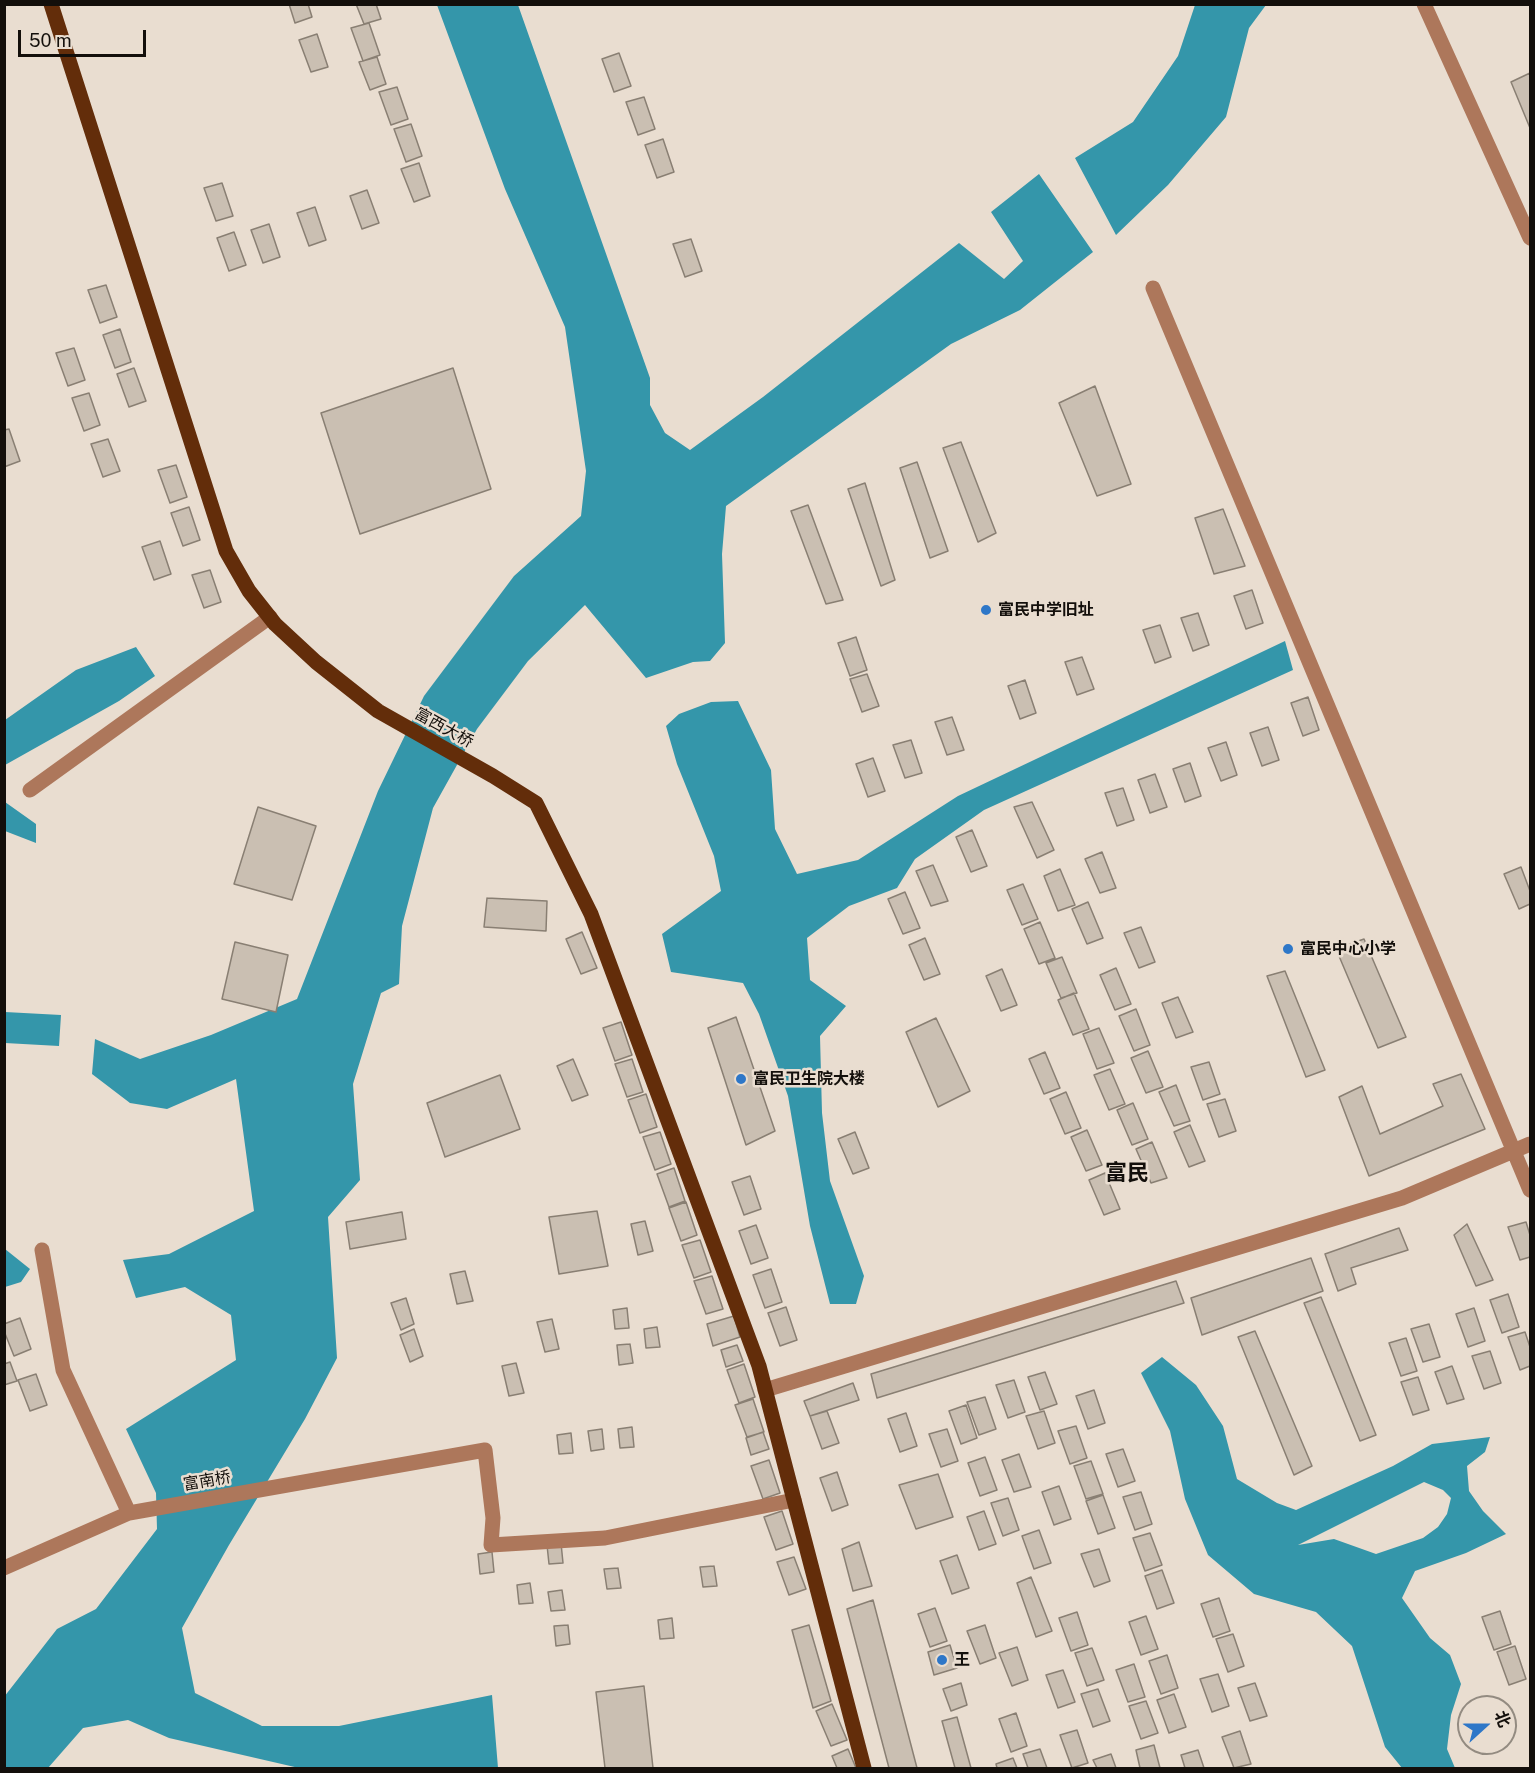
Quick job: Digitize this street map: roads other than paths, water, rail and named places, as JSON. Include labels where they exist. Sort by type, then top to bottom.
[{"type":"main road","name":"富西大桥","points":[[51,4],[226,551],[249,591],[270,617],[316,662],[378,711],[536,803],[591,914],[759,1366],[864,1768]]},
{"type":"street","points":[[1424,4],[1530,238]]},
{"type":"street","points":[[1153,288],[1530,1190]]},
{"type":"street","points":[[30,790],[270,617]]},
{"type":"street","points":[[765,1390],[1402,1198],[1530,1144]]},
{"type":"street","points":[[42,1250],[63,1370],[129,1513]]},
{"type":"street","name":"富南桥","points":[[4,1568],[129,1513],[485,1450],[493,1518],[491,1545],[605,1538],[794,1500]]},
{"type":"water","points":[[437,5],[518,5],[650,378],[650,405],[665,433],[690,450],[763,397],[959,243],[1004,279],[1023,261],[991,212],[1039,174],[1093,252],[1020,310],[951,344],[726,506],[722,554],[725,643],[710,661],[693,662],[646,678],[585,605],[528,661],[477,729],[433,808],[402,926],[399,984],[381,993],[353,1084],[360,1180],[328,1217],[337,1358],[305,1419],[182,1628],[195,1693],[262,1726],[339,1726],[492,1695],[498,1768],[299,1768],[169,1738],[128,1720],[83,1728],[48,1768],[5,1768],[4,1697],[57,1629],[96,1609],[157,1529],[156,1493],[126,1429],[236,1360],[231,1315],[185,1287],[136,1298],[123,1260],[169,1254],[254,1211],[236,1079],[167,1109],[130,1103],[92,1074],[95,1039],[140,1059],[211,1035],[297,999],[378,791],[424,696],[514,576],[581,516],[586,471],[565,327],[505,189]]},
{"type":"water","points":[[1195,5],[1266,5],[1249,28],[1226,117],[1168,185],[1116,235],[1075,158],[1133,122],[1178,56]]},
{"type":"water","points":[[1285,641],[1293,670],[984,810],[915,859],[897,888],[849,906],[807,938],[810,980],[846,1006],[820,1036],[822,1113],[830,1181],[864,1276],[856,1304],[830,1304],[810,1226],[788,1096],[759,1014],[743,983],[671,972],[662,934],[721,891],[714,856],[677,764],[666,726],[679,714],[711,702],[738,701],[771,770],[775,829],[797,874],[858,860],[958,796]]},
{"type":"water","points":[[136,647],[155,676],[119,701],[5,765],[5,720],[76,670]]},
{"type":"water","points":[[5,802],[36,824],[36,843],[5,831]]},
{"type":"water","points":[[5,1012],[61,1015],[59,1046],[5,1043]]},
{"type":"water","points":[[5,1249],[30,1269],[21,1282],[5,1287]]},
{"type":"water","points":[[1162,1357],[1196,1385],[1223,1426],[1237,1479],[1277,1503],[1296,1510],[1393,1466],[1432,1444],[1490,1437],[1485,1452],[1467,1466],[1469,1491],[1483,1511],[1506,1534],[1466,1553],[1415,1571],[1402,1598],[1430,1638],[1450,1655],[1461,1684],[1451,1715],[1447,1749],[1455,1768],[1402,1768],[1385,1747],[1352,1646],[1316,1612],[1254,1594],[1208,1555],[1185,1499],[1170,1431],[1141,1373]],"holes":[[[1424,1482],[1443,1490],[1451,1498],[1447,1514],[1438,1527],[1423,1538],[1376,1554],[1334,1539],[1298,1545]]]},
{"type":"place","name":"富民中学旧址","points":[[986,610]]},
{"type":"place","name":"富民中心小学","points":[[1288,949]]},
{"type":"place","name":"富民卫生院大楼","points":[[741,1079]]},
{"type":"place","name":"王","points":[[942,1660]]},
{"type":"district","name":"富民","points":[[1127,1173]]}]
